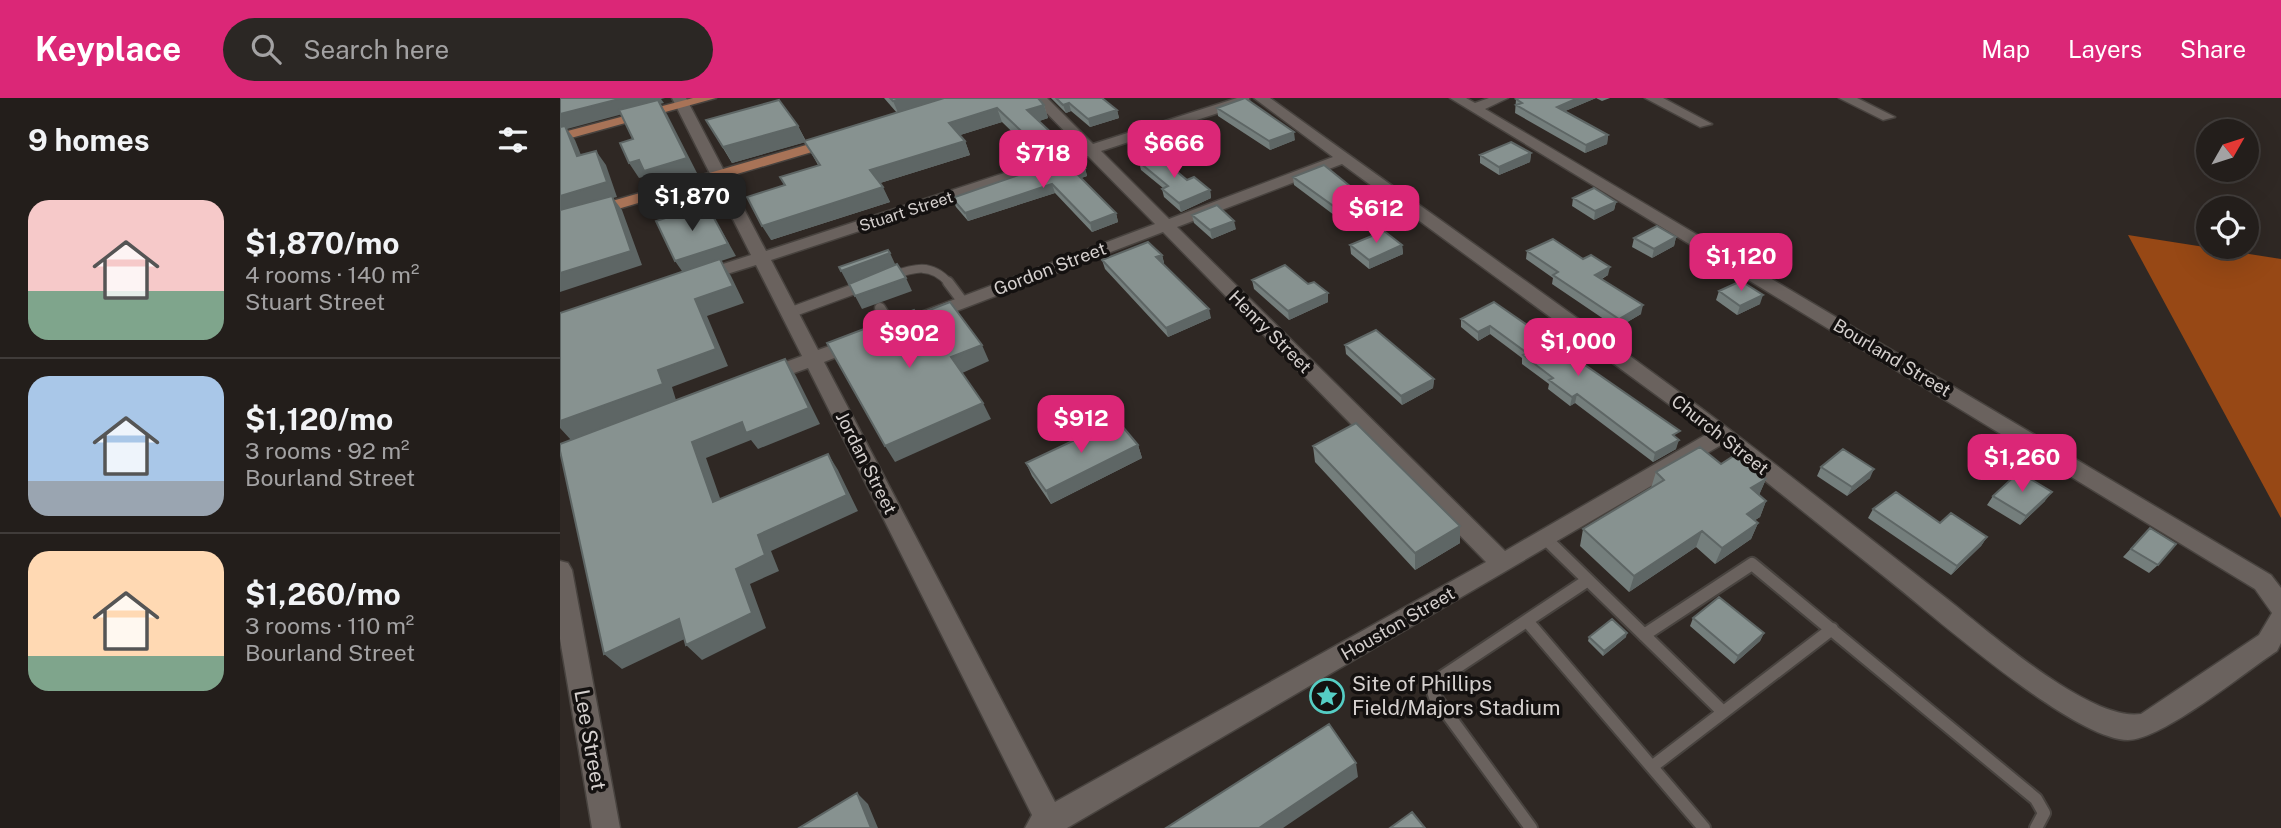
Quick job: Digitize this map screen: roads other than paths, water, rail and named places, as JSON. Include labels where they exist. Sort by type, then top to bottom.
[{"type":"main road","points":[[560,137],[680,101],[709,98]]},
{"type":"main road","points":[[560,220],[850,136]]},
{"type":"street","name":"Henry Street","points":[[1039,98],[1503,564]]},
{"type":"street","name":"Stuart Street","points":[[685,282],[1251,98]]},
{"type":"street","name":"Church Street","points":[[1261,98],[1685,406],[1998,654],[2075,708],[2108,724],[2127,728],[2146,725],[2268,643],[2281,620]]},
{"type":"street","name":"Bourland Street","points":[[1457,98],[2263,582],[2281,607]]},
{"type":"street","points":[[1474,108],[1501,98]]},
{"type":"street","points":[[1652,98],[1705,124]]},
{"type":"street","points":[[1846,98],[1888,117]]},
{"type":"street","name":"Jordan Street","points":[[680,101],[720,175],[1047,826]]},
{"type":"street","name":"Gordon Street","points":[[750,383],[1344,158]]},
{"type":"street","name":"Houston Street","points":[[1047,826],[1720,436]]},
{"type":"street","name":"Lee Street","points":[[560,570],[567,652],[606,828]]},
{"type":"lane","points":[[789,313],[932,266],[942,271],[963,302]]},
{"type":"lane","points":[[880,308],[893,329]]},
{"type":"lane","points":[[1546,539],[1722,711]]},
{"type":"lane","points":[[1644,635],[1752,564],[2036,799],[2044,813],[2036,828]]},
{"type":"lane","points":[[1531,828],[1435,697],[1432,688],[1436,681],[1588,580]]},
{"type":"lane","points":[[1527,621],[1704,828]]},
{"type":"lane","points":[[1653,766],[1832,629]]},
{"type":"place","name":"Site of Phillips Field/Majors Stadium","points":[[1327,696]]}]
